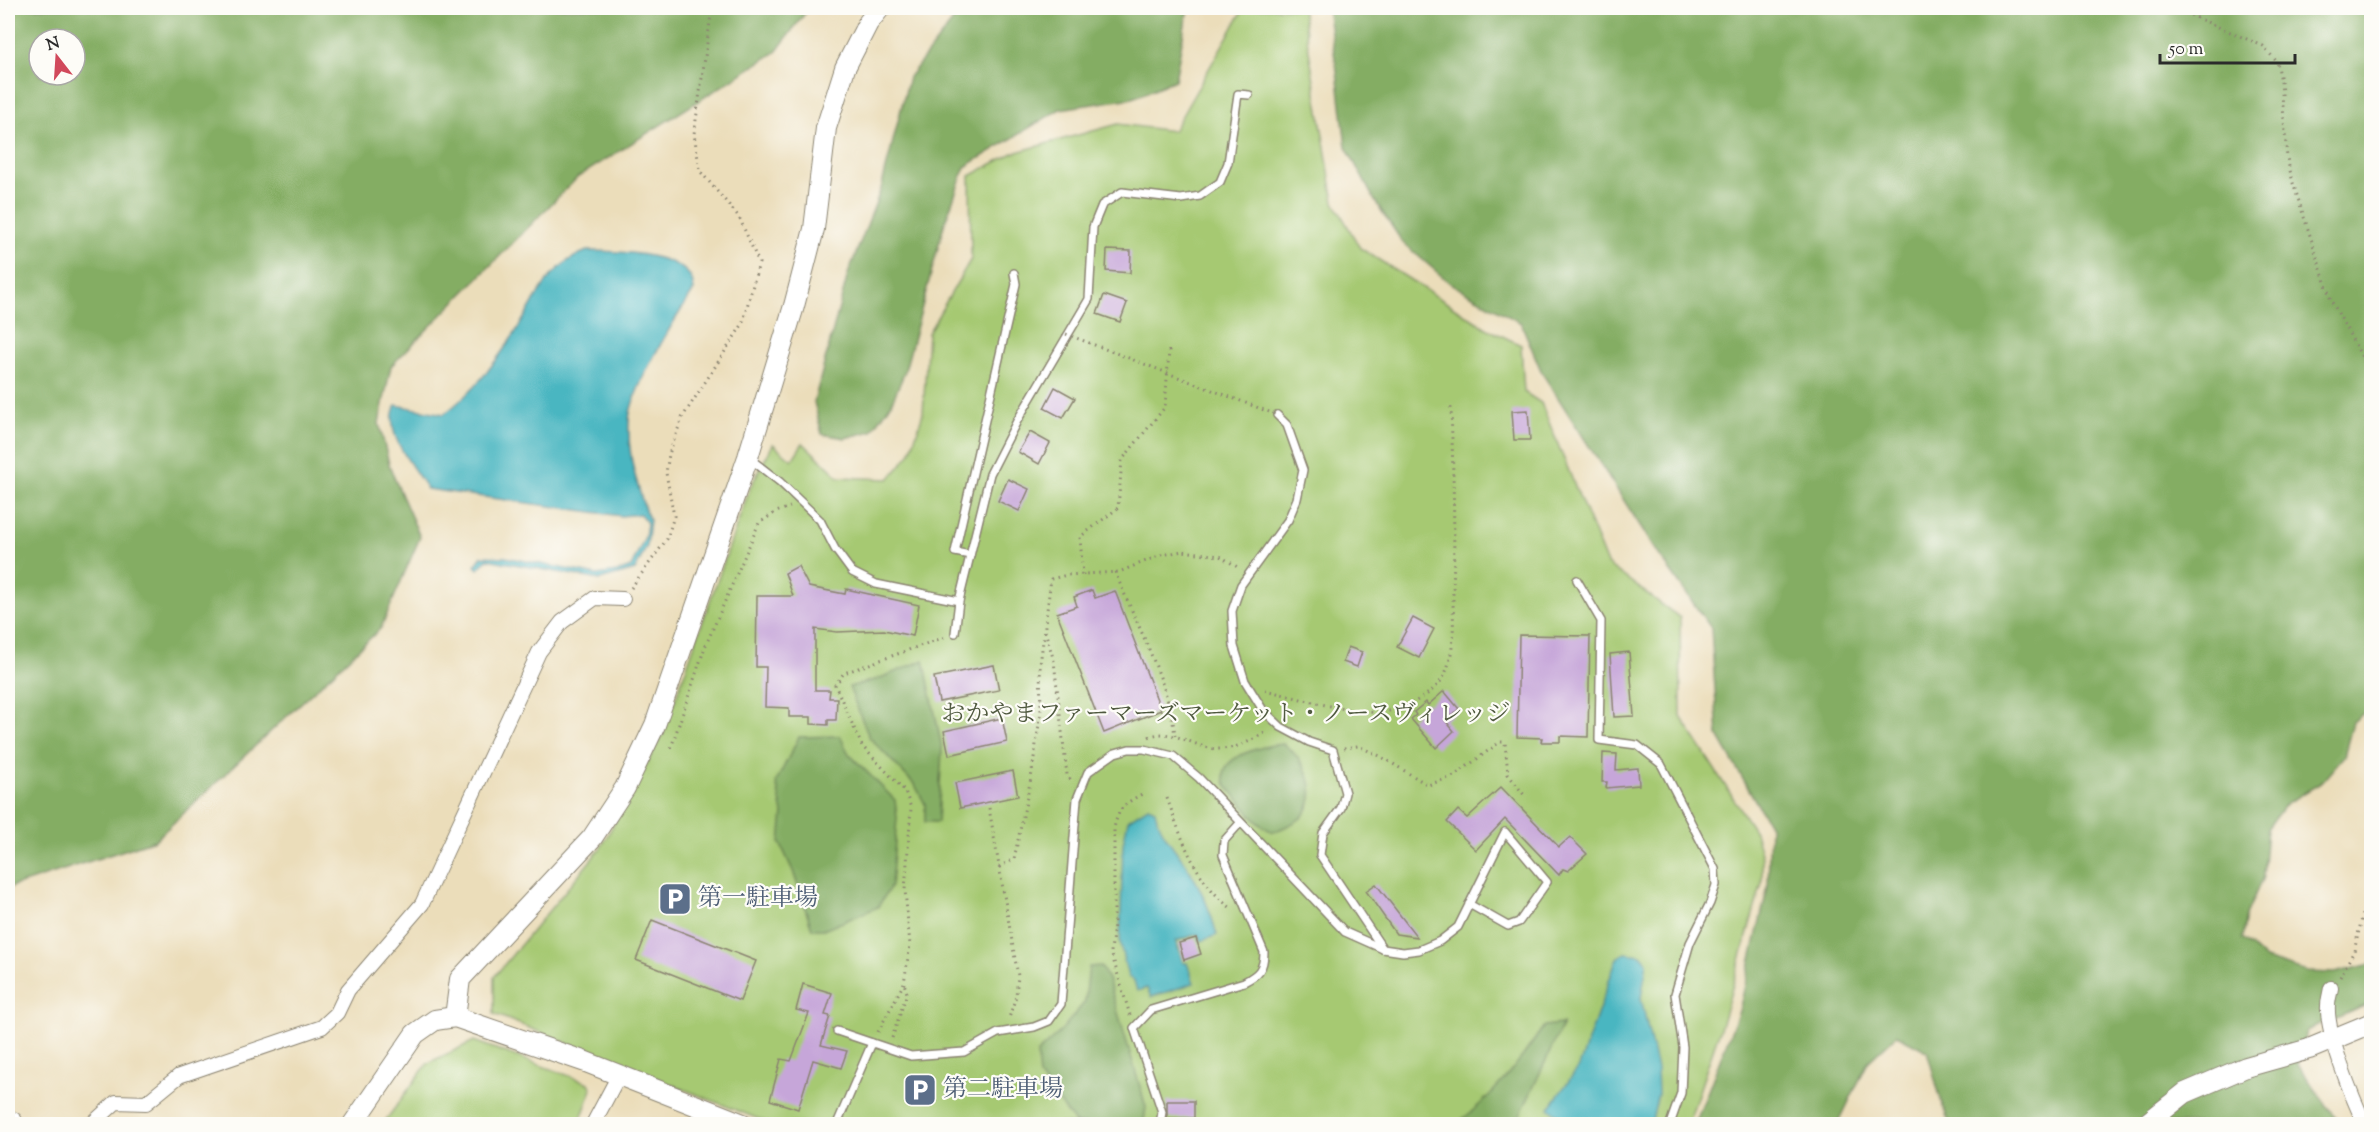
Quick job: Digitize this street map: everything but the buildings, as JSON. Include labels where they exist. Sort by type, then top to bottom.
[{"type":"street","points":[[455,1017],[460,979],[592,838],[625,788],[655,724],[748,457],[794,306],[814,229],[826,128],[845,68],[868,23],[880,8]]},
{"type":"street","points":[[92,1125],[116,1102],[146,1103],[179,1076],[322,1027],[337,1013],[348,990],[422,904],[540,652],[562,622],[595,598],[623,599]]},
{"type":"street","points":[[2331,988],[2327,1008],[2339,1061],[2365,1125]]},
{"type":"street","points":[[353,1125],[415,1034],[435,1020],[455,1017],[619,1075],[742,1125]]},
{"type":"street","points":[[2146,1125],[2185,1093],[2246,1067],[2334,1039],[2372,1023]]},
{"type":"street","points":[[593,1125],[619,1075]]},
{"type":"lane","points":[[955,633],[959,601],[990,474],[1066,334],[1089,299],[1093,227],[1102,205],[1122,192],[1181,199],[1200,196],[1220,182],[1228,163],[1238,94],[1249,95]]},
{"type":"lane","points":[[970,555],[955,552],[1016,284],[1014,273]]},
{"type":"lane","points":[[1277,415],[1287,425],[1303,470],[1297,499],[1288,520],[1241,585],[1232,611],[1234,646],[1245,681],[1263,710],[1277,723],[1309,742],[1333,750],[1345,793],[1341,808],[1323,833],[1320,855],[1383,949]]},
{"type":"lane","points":[[748,457],[780,482],[801,504],[820,519],[835,549],[852,572],[876,584],[959,601]]},
{"type":"lane","points":[[1577,580],[1601,621],[1599,740],[1637,745],[1661,764],[1715,869],[1716,885],[1710,903],[1690,943],[1675,994],[1683,1047],[1681,1093],[1670,1125]]},
{"type":"lane","points":[[837,1031],[910,1056],[964,1052],[998,1033],[1034,1027],[1049,1020],[1061,1004],[1077,799],[1088,772],[1115,753],[1130,748],[1173,756],[1199,778],[1345,932],[1383,949],[1403,952],[1419,950],[1440,941],[1458,927],[1469,904],[1505,832],[1548,882],[1520,921],[1508,926],[1469,904]]},
{"type":"lane","points":[[1160,1125],[1162,1112],[1134,1028],[1151,1010],[1244,982],[1257,975],[1264,965],[1264,952],[1223,855],[1224,841],[1240,823]]},
{"type":"lane","points":[[837,1125],[872,1043]]},
{"type":"path","points":[[623,599],[667,539],[674,516],[666,473],[669,454],[682,418],[742,325],[759,263],[739,217],[700,171],[694,134],[712,8]]},
{"type":"path","points":[[2174,8],[2263,46],[2277,62],[2281,81],[2287,158],[2293,183],[2331,300],[2372,376]]},
{"type":"path","points":[[1066,334],[1277,415]]},
{"type":"path","points":[[1083,575],[1080,537],[1118,508],[1122,460],[1165,407],[1169,350]]},
{"type":"path","points":[[1249,687],[1350,709],[1382,713],[1400,708],[1425,696],[1443,678],[1452,652],[1455,531],[1451,407]]},
{"type":"path","points":[[671,748],[705,647],[759,523],[776,512],[801,504]]},
{"type":"path","points":[[999,867],[1014,859],[1031,778],[1041,711],[1040,665],[1051,579],[1067,575],[1115,572],[1161,555],[1183,551],[1220,556],[1249,573]]},
{"type":"path","points":[[1115,572],[1159,679],[1173,718],[1175,736]]},
{"type":"path","points":[[1044,627],[1054,661],[1067,775],[1081,790]]},
{"type":"path","points":[[872,1043],[904,983],[910,945],[905,890],[911,808],[905,790],[862,746],[835,685],[844,673],[955,633]]},
{"type":"path","points":[[1130,748],[1153,735],[1175,736],[1216,750],[1230,748],[1245,744],[1277,723]]},
{"type":"path","points":[[1333,750],[1358,746],[1380,756],[1428,785],[1454,776],[1500,742],[1505,742],[1508,774],[1525,796]]},
{"type":"path","points":[[1134,1028],[1111,952],[1114,924],[1114,828],[1123,805],[1142,794]]},
{"type":"path","points":[[1167,798],[1185,847],[1196,869],[1224,903],[1243,916],[1249,916]]},
{"type":"path","points":[[989,808],[1018,976],[1016,996],[1006,1032]]},
{"type":"path","points":[[2331,988],[2344,973],[2354,951],[2372,877]]},
{"type":"path","points":[[889,1049],[908,993],[904,983]]},
{"type":"green space","points":[[8,8],[809,8],[776,52],[578,177],[391,366],[379,423],[390,468],[420,537],[381,628],[155,840],[8,888]]},
{"type":"green space","points":[[963,8],[1188,8],[1175,80],[1133,98],[1060,109],[965,167],[944,225],[904,374],[891,404],[872,431],[845,438],[822,434],[814,402],[848,274],[881,189],[909,77]]},
{"type":"green space","name":"おかやまファーマーズマーケット・ノースヴィレッジ","points":[[1244,8],[1302,8],[1334,202],[1360,248],[1488,329],[1521,345],[1524,392],[1541,403],[1607,564],[1680,618],[1681,717],[1755,832],[1762,858],[1762,883],[1722,1023],[1688,1124],[771,1124],[494,1014],[494,977],[600,849],[663,734],[750,488],[773,444],[792,460],[803,443],[839,477],[889,479],[910,454],[923,413],[928,333],[971,259],[970,176],[1013,153],[1118,124],[1173,131]]},
{"type":"green space","points":[[1327,8],[2371,8],[2371,707],[2353,722],[2344,756],[2321,783],[2285,804],[2267,829],[2263,877],[2246,915],[2242,939],[2265,959],[2307,972],[2335,973],[2371,964],[2371,1003],[2306,1031],[2298,1065],[2340,1124],[1950,1124],[1927,1051],[1897,1035],[1868,1062],[1838,1124],[1695,1124],[1739,1011],[1768,886],[1770,826],[1718,736],[1711,628],[1657,552],[1542,373],[1521,323],[1451,284],[1403,243],[1375,201],[1346,147]]},
{"type":"green space","points":[[924,660],[942,748],[938,822],[925,822],[925,804],[915,785],[869,737],[849,687],[878,679]]},
{"type":"green space","points":[[840,736],[849,754],[895,800],[897,818],[891,886],[878,907],[826,929],[812,929],[793,871],[780,843],[783,813],[776,782],[799,737]]},
{"type":"green space","points":[[1284,744],[1299,759],[1309,778],[1311,798],[1302,817],[1273,832],[1247,811],[1225,782],[1224,773],[1235,758],[1245,753]]},
{"type":"green space","points":[[1101,966],[1108,979],[1146,1107],[1144,1121],[1140,1124],[1076,1124],[1039,1076],[1037,1053],[1059,1033],[1085,1002],[1089,967]]},
{"type":"green space","points":[[1563,1024],[1516,1124],[1456,1124],[1504,1079],[1544,1026]]},
{"type":"green space","points":[[474,1041],[589,1083],[592,1089],[579,1124],[383,1124],[428,1063]]},
{"type":"water","points":[[587,251],[643,255],[671,262],[682,268],[693,283],[694,290],[655,355],[631,409],[629,430],[632,463],[650,520],[647,546],[635,570],[600,580],[487,559],[478,569],[475,566],[482,556],[505,557],[597,575],[617,572],[631,567],[645,537],[647,523],[640,514],[621,516],[427,489],[401,448],[393,426],[396,405],[444,414],[464,397],[504,349],[551,277],[561,266]]},
{"type":"water","points":[[1148,807],[1155,810],[1160,827],[1199,887],[1217,935],[1201,941],[1198,934],[1176,941],[1183,963],[1187,963],[1194,983],[1151,997],[1147,988],[1137,991],[1134,980],[1128,977],[1120,944],[1123,844],[1128,820]]},
{"type":"water","points":[[1625,953],[1641,955],[1647,962],[1641,998],[1657,1069],[1658,1094],[1651,1124],[1568,1124],[1569,1122],[1549,1108],[1579,1067],[1617,958]]},
{"type":"place","name":"第一駐車場","points":[[675,899]]},
{"type":"place","name":"第二駐車場","points":[[920,1090]]}]
